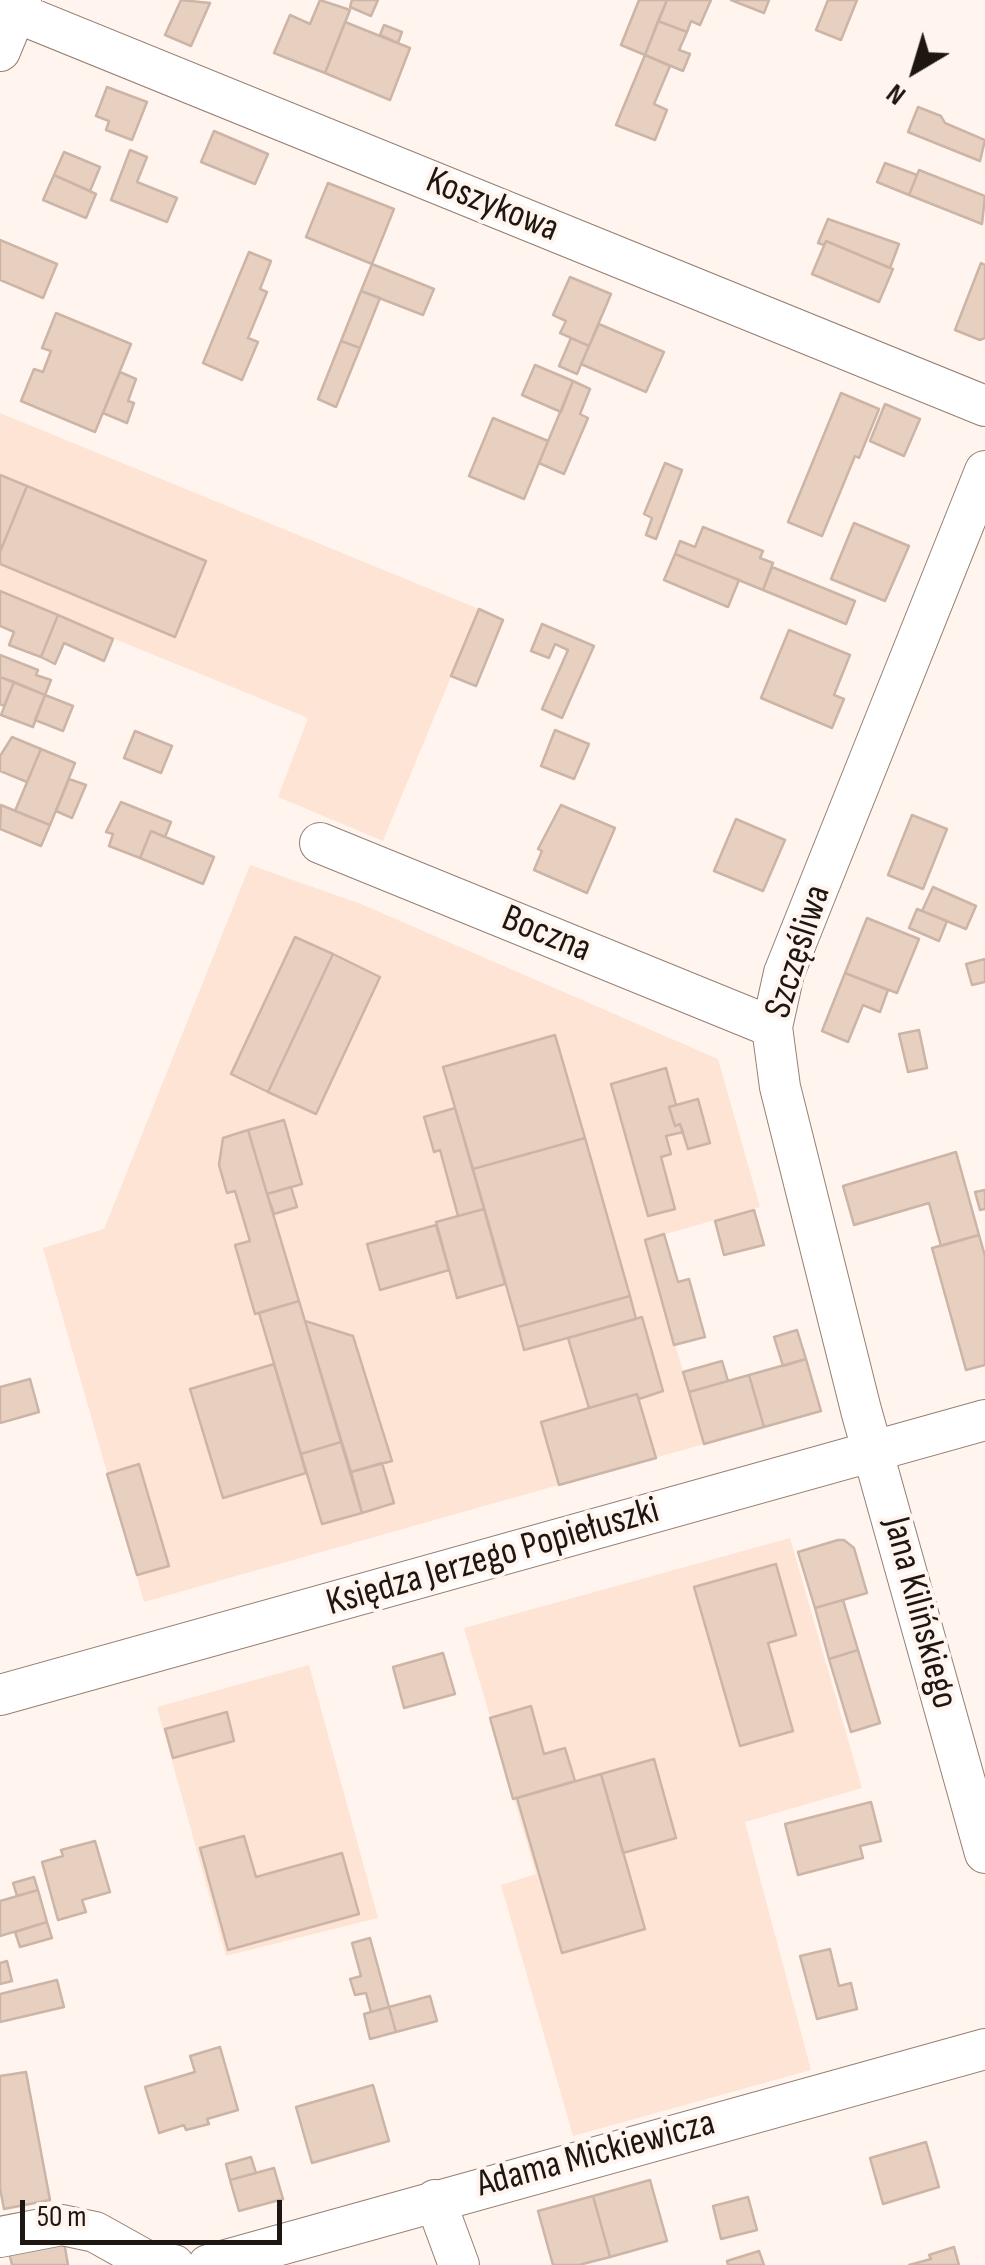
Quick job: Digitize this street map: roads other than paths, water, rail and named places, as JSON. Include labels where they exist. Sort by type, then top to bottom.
[{"type":"street","points":[[0,51],[12,6]]},
{"type":"street","name":"Koszykowa","points":[[12,6],[985,406]]},
{"type":"street","name":"Szczęśliwa","points":[[874,1452],[780,1087],[772,1026],[784,973],[985,471]]},
{"type":"street","name":"Boczna","points":[[320,843],[772,1026]]},
{"type":"street","name":"Księdza Jerzego Popiełuszki","points":[[0,1695],[985,1420]]},
{"type":"street","name":"Jana Kilińskiego","points":[[874,1452],[974,1771],[985,1854]]},
{"type":"street","name":"Adama Mickiewicza","points":[[208,2265],[985,2048]]},
{"type":"street","points":[[436,2200],[459,2265]]},
{"type":"street","points":[[0,2237],[62,2225],[94,2232],[147,2261],[174,2265]]}]
